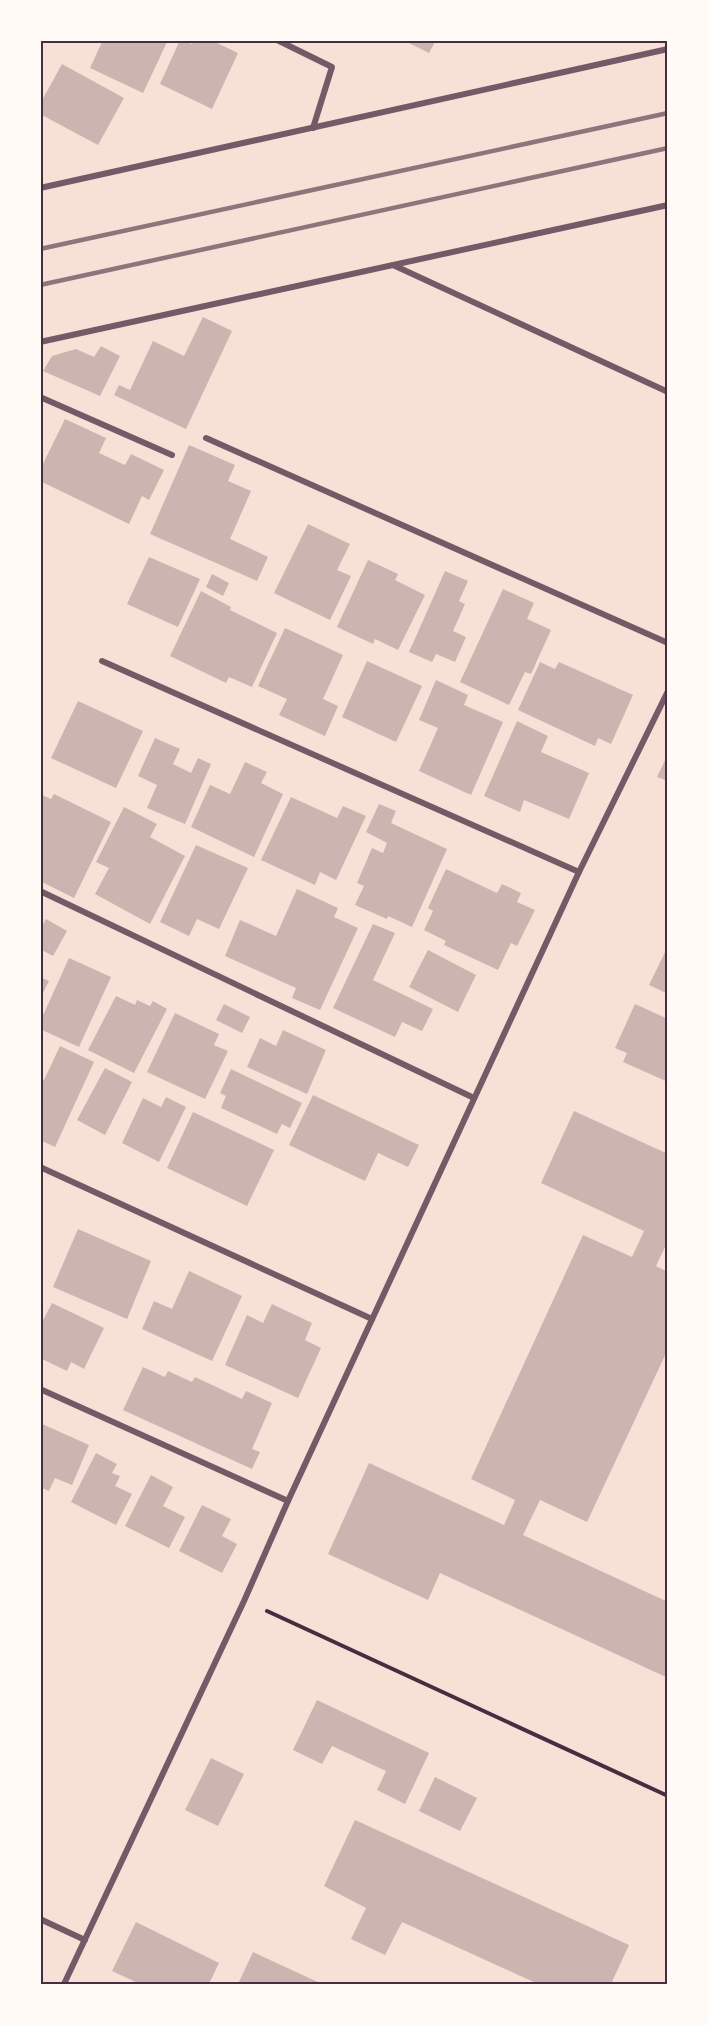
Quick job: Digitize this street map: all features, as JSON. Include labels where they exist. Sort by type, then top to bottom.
[{"type":"street","points":[[277,40],[332,67],[313,128]]},
{"type":"street","points":[[40,188],[668,48]]},
{"type":"street","points":[[40,342],[668,205]]},
{"type":"street","points":[[393,265],[668,392]]},
{"type":"street","points":[[40,397],[172,456]]},
{"type":"street","points":[[206,438],[668,643]]},
{"type":"street","points":[[102,661],[579,872]]},
{"type":"street","points":[[64,1984],[244,1601],[579,872],[668,691]]},
{"type":"street","points":[[40,891],[474,1098]]},
{"type":"street","points":[[40,1167],[372,1319]]},
{"type":"street","points":[[40,1389],[288,1501]]},
{"type":"street","points":[[40,1918],[85,1940]]},
{"type":"path","points":[[244,1601],[668,1796]]},
{"type":"building","points":[[103,40],[168,40],[143,93],[90,68]]},
{"type":"building","points":[[180,40],[192,44],[194,40],[211,40],[238,53],[212,109],[160,84]]},
{"type":"building","points":[[403,40],[436,40],[429,53]]},
{"type":"building","points":[[62,64],[124,98],[98,145],[40,114],[40,104]]},
{"type":"building","points":[[203,317],[232,331],[186,429],[114,395],[119,385],[130,390],[153,341],[184,356]]},
{"type":"building","points":[[101,346],[120,356],[100,396],[43,371],[52,356],[76,349],[94,357]]},
{"type":"building","points":[[65,419],[106,438],[99,453],[125,465],[131,454],[164,470],[149,500],[142,496],[129,524],[40,481],[40,470]]},
{"type":"building","points":[[189,445],[235,465],[228,481],[251,491],[230,539],[268,557],[257,581],[150,534]]},
{"type":"building","points":[[308,524],[350,544],[337,570],[351,576],[330,620],[274,593]]},
{"type":"building","points":[[149,557],[200,579],[178,627],[127,604]]},
{"type":"building","points":[[368,560],[398,574],[395,580],[425,595],[398,650],[375,639],[373,644],[337,627]]},
{"type":"building","points":[[445,571],[468,581],[459,601],[465,604],[453,631],[466,637],[455,662],[436,654],[432,662],[409,652]]},
{"type":"building","points":[[212,574],[229,583],[223,596],[206,587]]},
{"type":"building","points":[[503,589],[534,603],[527,619],[551,630],[531,674],[525,672],[509,705],[460,682]]},
{"type":"building","points":[[201,591],[231,607],[230,610],[277,633],[252,687],[229,677],[226,683],[170,656]]},
{"type":"building","points":[[285,628],[343,655],[323,699],[338,706],[325,736],[279,715],[287,699],[258,686]]},
{"type":"building","points":[[367,661],[422,686],[396,742],[342,717]]},
{"type":"building","points":[[540,662],[555,669],[559,662],[633,695],[611,744],[598,738],[595,746],[518,710]]},
{"type":"building","points":[[436,680],[468,695],[464,705],[503,722],[471,795],[419,771],[438,728],[419,720]]},
{"type":"building","points":[[78,701],[143,731],[116,788],[51,758]]},
{"type":"building","points":[[517,721],[548,736],[541,752],[589,773],[569,819],[524,800],[520,812],[484,796]]},
{"type":"building","points":[[155,738],[180,749],[173,764],[191,773],[198,758],[211,764],[185,824],[147,808],[157,785],[138,776]]},
{"type":"building","points":[[668,754],[668,781],[657,777]]},
{"type":"building","points":[[245,762],[267,772],[261,783],[283,794],[254,857],[191,827],[210,785],[230,794]]},
{"type":"building","points":[[40,794],[51,799],[54,794],[111,822],[74,898],[40,881]]},
{"type":"building","points":[[291,797],[337,818],[343,806],[366,816],[336,880],[320,872],[315,885],[261,860]]},
{"type":"building","points":[[379,804],[396,811],[391,823],[447,849],[412,927],[355,905],[364,886],[357,883],[372,848],[383,853],[387,843],[366,832]]},
{"type":"building","points":[[124,807],[157,824],[150,837],[185,856],[150,924],[95,894],[109,868],[96,862]]},
{"type":"building","points":[[196,845],[248,868],[219,929],[197,919],[189,936],[160,922]]},
{"type":"building","points":[[446,869],[497,893],[502,884],[521,893],[517,902],[535,910],[517,946],[511,943],[498,970],[444,945],[446,941],[424,930],[433,911],[428,908]]},
{"type":"building","points":[[297,889],[338,908],[334,917],[358,928],[320,1010],[292,998],[296,988],[225,956],[240,920],[276,936]]},
{"type":"building","points":[[46,919],[67,931],[53,956],[40,949],[40,929]]},
{"type":"building","points":[[373,924],[395,933],[373,980],[433,1009],[422,1031],[402,1022],[395,1037],[333,1008]]},
{"type":"building","points":[[668,946],[668,994],[649,985]]},
{"type":"building","points":[[428,950],[476,975],[458,1012],[409,987]]},
{"type":"building","points":[[69,958],[111,977],[79,1047],[40,1029],[40,1022]]},
{"type":"building","points":[[40,977],[49,981],[40,999]]},
{"type":"building","points":[[116,996],[135,1005],[137,1000],[150,1006],[153,1001],[167,1009],[134,1073],[88,1050]]},
{"type":"building","points":[[224,1004],[250,1017],[242,1033],[216,1020]]},
{"type":"building","points":[[635,1004],[668,1019],[668,1082],[623,1062],[627,1053],[615,1048]]},
{"type":"building","points":[[175,1013],[219,1034],[214,1045],[228,1051],[205,1099],[147,1072]]},
{"type":"building","points":[[283,1030],[326,1050],[307,1094],[247,1067],[260,1038],[276,1046]]},
{"type":"building","points":[[60,1046],[94,1062],[55,1147],[40,1140],[40,1078],[44,1080]]},
{"type":"building","points":[[105,1068],[132,1082],[105,1135],[77,1120]]},
{"type":"building","points":[[231,1069],[302,1103],[290,1128],[282,1124],[277,1134],[221,1108],[226,1096],[220,1093]]},
{"type":"building","points":[[313,1095],[419,1145],[408,1167],[378,1153],[365,1181],[289,1145]]},
{"type":"building","points":[[166,1097],[186,1107],[159,1162],[122,1143],[143,1098],[161,1107]]},
{"type":"building","points":[[574,1111],[668,1154],[668,1241],[656,1266],[668,1272],[668,1349],[587,1522],[540,1500],[523,1535],[668,1602],[668,1678],[440,1573],[428,1600],[328,1554],[369,1463],[504,1525],[515,1500],[471,1479],[583,1235],[632,1257],[644,1231],[541,1183]]},
{"type":"building","points":[[193,1112],[274,1150],[247,1206],[167,1168]]},
{"type":"building","points":[[78,1229],[151,1261],[127,1319],[53,1287]]},
{"type":"building","points":[[189,1271],[242,1296],[212,1361],[142,1329],[154,1301],[172,1309]]},
{"type":"building","points":[[52,1303],[104,1328],[84,1369],[71,1362],[67,1371],[40,1358],[40,1326]]},
{"type":"building","points":[[272,1304],[312,1323],[305,1340],[321,1348],[298,1398],[225,1365],[247,1315],[263,1323]]},
{"type":"building","points":[[143,1367],[165,1377],[168,1371],[192,1382],[195,1377],[242,1399],[246,1391],[272,1403],[252,1449],[260,1452],[252,1469],[123,1410]]},
{"type":"building","points":[[40,1423],[89,1445],[72,1485],[55,1478],[49,1491],[40,1487]]},
{"type":"building","points":[[96,1453],[117,1464],[112,1473],[120,1476],[115,1486],[132,1494],[116,1525],[71,1502]]},
{"type":"building","points":[[151,1475],[173,1487],[163,1506],[185,1517],[169,1548],[125,1526]]},
{"type":"building","points":[[202,1505],[231,1519],[222,1536],[237,1544],[222,1573],[179,1551]]},
{"type":"building","points":[[317,1700],[429,1753],[405,1804],[377,1790],[386,1771],[332,1746],[322,1764],[293,1750]]},
{"type":"building","points":[[211,1758],[244,1774],[218,1826],[185,1810]]},
{"type":"building","points":[[435,1777],[477,1798],[460,1831],[419,1811]]},
{"type":"building","points":[[355,1820],[629,1945],[611,1984],[538,1984],[402,1922],[385,1955],[351,1939],[366,1908],[324,1886]]},
{"type":"building","points":[[136,1922],[219,1963],[209,1984],[140,1984],[112,1971]]},
{"type":"building","points":[[253,1952],[322,1984],[238,1984]]},
{"type":"railway","points":[[40,249],[668,113]]},
{"type":"railway","points":[[40,285],[668,148]]}]
